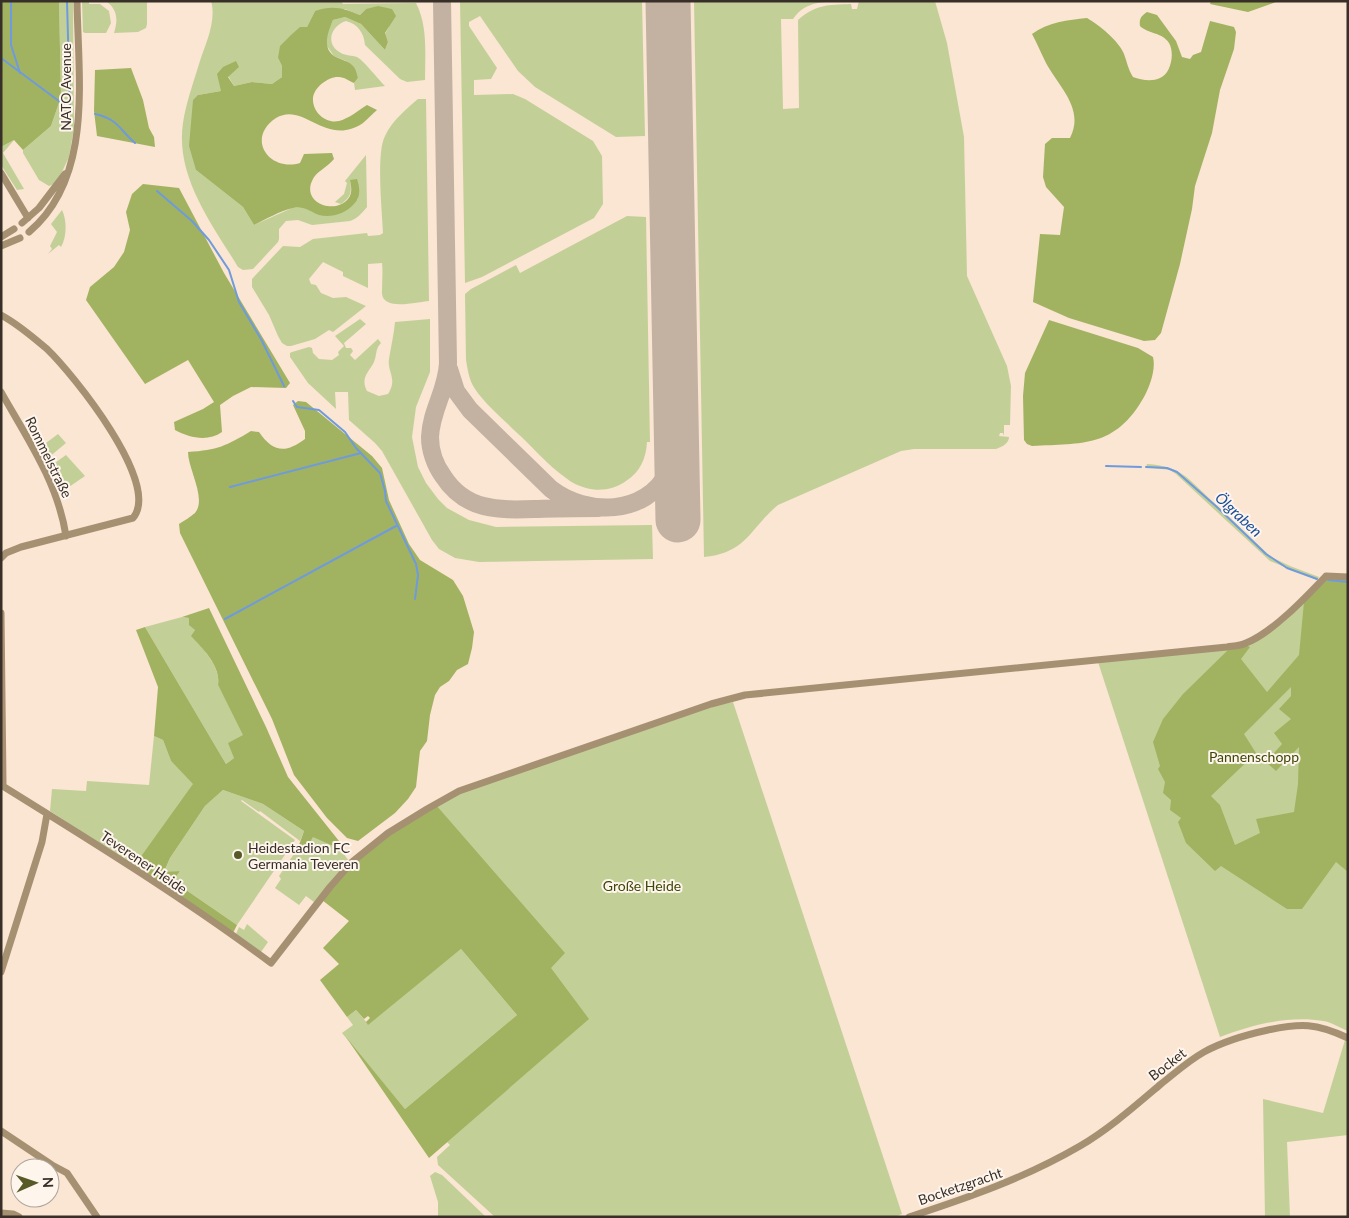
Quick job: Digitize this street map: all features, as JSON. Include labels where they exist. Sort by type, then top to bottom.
[{"type":"street","name":"NATO Avenue","points":[[29,232],[55,200],[63,185],[74,153],[78,126],[77,1]]},
{"type":"street","name":"NATO Avenue","points":[[22,223],[39,208],[67,172]]},
{"type":"street","points":[[1,173],[28,218]]},
{"type":"street","points":[[1,237],[13,230]]},
{"type":"street","points":[[1,246],[18,238]]},
{"type":"street","points":[[1,315],[31,335],[48,350],[81,386],[117,441],[133,470],[138,487],[139,510],[133,518],[21,547],[6,553],[1,558]]},
{"type":"street","name":"Rommelstraße","points":[[1,392],[52,486],[61,510],[66,536]]},
{"type":"street","name":"Teverener Heide","points":[[2,784],[216,923],[271,963],[330,887],[352,862],[388,833],[459,791],[735,696],[1227,648],[1245,644],[1284,617],[1326,576],[1348,577]]},
{"type":"street","points":[[1,612],[2,784]]},
{"type":"street","points":[[1,972],[42,842],[48,814]]},
{"type":"street","name":"Bocket","points":[[1019,1178],[1082,1144],[1121,1118],[1188,1062],[1228,1041],[1273,1029],[1305,1025],[1318,1025],[1348,1038]]},
{"type":"street","points":[[1,1131],[67,1173],[97,1217]]},
{"type":"street","name":"Bocketzgracht","points":[[909,1217],[1019,1178]]},
{"type":"street","points":[[1,1213],[14,1214],[19,1217]]},
{"type":"green space","points":[[1,1],[59,1],[61,97],[51,126],[23,150],[14,140],[1,147]]},
{"type":"green space","points":[[59,1],[73,1],[74,128],[69,157],[61,174],[54,184],[49,186],[39,180],[23,150],[51,126],[61,97]]},
{"type":"green space","points":[[82,1],[89,1],[89,4],[100,4],[109,11],[111,23],[106,33],[83,32]]},
{"type":"green space","points":[[106,1],[147,1],[146,28],[138,32],[114,33],[116,24],[115,12]]},
{"type":"green space","points":[[211,1],[341,1],[343,4],[416,3],[424,31],[425,80],[407,82],[400,79],[365,45],[362,33],[357,27],[346,21],[336,27],[331,41],[336,50],[360,59],[385,86],[355,90],[354,83],[358,78],[346,61],[334,56],[327,46],[326,35],[333,20],[345,17],[361,24],[385,50],[388,42],[385,34],[389,27],[366,9],[360,15],[345,9],[315,11],[307,27],[278,58],[282,66],[282,77],[272,84],[252,82],[234,86],[223,67],[221,91],[198,95],[196,170],[243,207],[254,225],[292,208],[305,207],[319,214],[358,199],[350,180],[351,191],[347,199],[341,204],[335,202],[344,194],[347,183],[345,181],[366,155],[367,207],[361,214],[350,221],[312,225],[298,220],[286,221],[279,229],[278,242],[253,269],[243,270],[238,267],[207,217],[190,181],[182,143],[186,108],[211,25]]},
{"type":"green space","points":[[460,1],[642,1],[645,136],[616,137],[535,87],[518,71],[480,16],[469,22],[469,26],[497,68],[491,79],[474,80],[474,95],[513,94],[525,99],[593,141],[602,156],[603,204],[594,218],[482,277],[465,283]]},
{"type":"green space","points":[[694,1],[846,1],[817,3],[804,8],[793,19],[781,19],[783,109],[799,108],[798,20],[805,15],[817,8],[829,5],[851,4],[852,9],[857,9],[859,1],[935,1],[947,43],[964,137],[967,276],[1007,366],[1011,386],[1010,425],[1004,425],[1004,436],[1003,433],[1000,433],[999,436],[1009,437],[1008,442],[1002,446],[996,449],[914,449],[901,451],[778,505],[739,545],[718,555],[704,557]]},
{"type":"green space","points":[[1211,1],[1286,1],[1276,2],[1248,12],[1210,4]]},
{"type":"green space","points":[[378,6],[392,9],[396,16],[385,33],[388,42],[385,50],[361,24],[345,17],[333,20],[327,40],[328,50],[331,54],[352,65],[358,78],[354,83],[341,77],[331,78],[319,86],[313,98],[317,112],[329,121],[342,120],[367,105],[377,110],[363,123],[350,129],[338,130],[327,128],[296,115],[286,114],[276,118],[267,126],[262,135],[262,144],[265,152],[279,163],[289,165],[300,163],[304,154],[332,153],[334,159],[312,181],[310,189],[316,201],[328,206],[342,204],[351,194],[350,180],[357,179],[359,186],[358,198],[342,213],[324,216],[304,208],[293,208],[254,225],[243,207],[196,170],[189,146],[193,100],[198,95],[221,91],[217,74],[223,67],[236,61],[239,67],[228,77],[234,86],[252,82],[272,84],[282,77],[282,66],[278,58],[280,46],[300,27],[307,27],[315,11],[338,8],[360,15],[366,9]]},
{"type":"green space","points":[[1147,12],[1157,15],[1176,41],[1182,57],[1190,59],[1193,55],[1201,52],[1210,21],[1234,27],[1236,32],[1234,49],[1220,90],[1212,133],[1195,186],[1180,264],[1161,333],[1155,340],[1144,341],[1069,318],[1033,302],[1040,234],[1060,235],[1064,207],[1046,187],[1043,177],[1045,144],[1052,138],[1070,138],[1074,127],[1074,117],[1068,99],[1046,63],[1032,34],[1051,24],[1087,18],[1103,29],[1118,44],[1133,77],[1143,80],[1154,80],[1164,76],[1167,72],[1171,63],[1172,52],[1166,39],[1140,26],[1141,18]]},
{"type":"green space","points":[[131,68],[143,100],[149,128],[154,137],[155,147],[97,136],[94,111],[95,70]]},
{"type":"green space","points":[[418,99],[426,99],[429,301],[408,304],[387,302],[383,298],[382,291],[382,263],[368,264],[368,288],[343,276],[343,272],[323,262],[309,279],[311,284],[316,285],[321,293],[333,298],[346,297],[366,306],[333,332],[329,330],[315,339],[287,346],[282,343],[269,315],[252,287],[252,279],[283,246],[300,247],[313,239],[367,233],[368,236],[380,235],[383,233],[380,183],[382,144],[395,120]]},
{"type":"green space","points":[[14,140],[3,153],[24,189],[17,190],[1,165],[1,147]]},
{"type":"green space","points":[[143,184],[179,188],[224,273],[290,383],[286,388],[251,387],[233,396],[220,405],[222,432],[211,437],[193,437],[175,430],[174,422],[214,402],[188,360],[145,384],[86,300],[90,287],[114,267],[124,252],[130,230],[126,212],[132,194]]},
{"type":"green space","points":[[62,210],[66,228],[63,243],[61,247],[59,245],[48,254],[52,249],[50,246],[57,232],[51,224]]},
{"type":"green space","points":[[627,216],[646,217],[650,442],[647,442],[645,454],[635,474],[622,484],[612,488],[602,490],[591,489],[573,483],[552,467],[489,406],[475,389],[470,379],[466,360],[465,294],[516,265],[520,273]]},
{"type":"green space","points":[[360,319],[366,324],[344,343],[346,348],[351,348],[353,351],[350,355],[355,360],[378,339],[381,343],[364,382],[367,391],[379,396],[388,394],[391,389],[392,380],[389,359],[395,322],[430,319],[430,372],[416,407],[412,437],[418,467],[426,483],[447,508],[469,520],[496,527],[652,525],[653,559],[479,562],[455,558],[439,549],[432,540],[382,451],[349,420],[348,392],[335,392],[336,409],[308,383],[290,357],[290,353],[309,347],[312,348],[313,353],[319,359],[332,360],[339,355],[338,352],[344,346],[335,336]]},
{"type":"green space","points":[[1049,320],[1138,348],[1153,357],[1152,377],[1144,397],[1133,414],[1121,426],[1109,434],[1082,443],[1032,446],[1024,440],[1023,396],[1025,373]]},
{"type":"green space","points":[[298,401],[306,402],[372,456],[382,468],[389,500],[409,544],[420,560],[453,580],[463,596],[474,632],[468,664],[457,670],[449,681],[440,687],[435,695],[427,741],[420,751],[416,787],[395,813],[358,841],[347,838],[327,818],[294,775],[272,719],[180,533],[179,524],[195,513],[199,500],[188,452],[221,446],[251,431],[259,432],[269,444],[280,449],[298,444],[305,439],[305,431],[293,405]]},
{"type":"green space","points":[[58,434],[66,443],[48,458],[42,446]]},
{"type":"green space","points":[[66,455],[85,476],[66,489],[52,465]]},
{"type":"green space","points":[[1147,464],[1160,465],[1181,473],[1271,557],[1319,577],[1317,580],[1270,561],[1176,474],[1170,470],[1146,467]]},
{"type":"green space","name":"Pannenschopp","points":[[1325,579],[1348,579],[1348,872],[1336,862],[1302,909],[1287,909],[1221,866],[1215,871],[1186,843],[1178,822],[1181,818],[1170,810],[1171,800],[1163,793],[1165,782],[1158,769],[1160,766],[1153,742],[1163,719],[1183,694],[1228,650],[1246,645],[1250,647],[1241,659],[1267,692],[1299,655],[1304,602]],"holes":[[[1291,687],[1291,696],[1279,709],[1291,719],[1274,733],[1282,744],[1266,762],[1276,771],[1299,747],[1298,784],[1294,812],[1256,819],[1260,833],[1235,845],[1220,805],[1211,796],[1256,753],[1244,734]]]},
{"type":"green space","points":[[1348,579],[1348,1031],[1326,1022],[1297,1019],[1258,1025],[1220,1037],[1098,662],[1246,645],[1304,602]]},
{"type":"green space","points":[[209,608],[288,777],[339,841],[333,846],[313,837],[306,850],[299,845],[304,831],[263,804],[223,790],[205,806],[170,858],[164,872],[180,871],[173,881],[237,925],[233,933],[134,866],[193,784],[171,761],[163,740],[154,736],[158,687],[136,630],[145,627],[226,764],[234,758],[228,743],[243,735],[218,685],[217,671],[214,665],[206,652],[191,636],[195,630],[189,625],[189,618],[182,617]]},
{"type":"green space","points":[[182,617],[189,618],[195,630],[192,636],[214,665],[217,672],[218,685],[244,735],[234,758],[226,764],[145,627]]},
{"type":"green space","name":"Große Heide","points":[[733,702],[902,1214],[895,1217],[495,1217],[438,1165],[437,1157],[450,1145],[447,1142],[578,1028],[437,806],[457,794],[714,706]]},
{"type":"green space","points":[[154,736],[163,740],[171,761],[194,784],[134,866],[50,811],[52,789],[86,791],[87,781],[149,785]]},
{"type":"green space","name":"Heidestadion FC Germania Teveren","points":[[223,790],[263,804],[304,831],[300,841],[260,811],[241,801],[295,840],[237,925],[173,881],[180,871],[164,873],[170,858],[205,806]]},
{"type":"green space","points":[[436,805],[565,953],[551,968],[589,1019],[429,1158],[346,1037],[405,1109],[517,1015],[461,949],[368,1025],[366,1022],[370,1018],[368,1016],[364,1019],[356,1010],[347,1017],[320,980],[339,964],[323,948],[349,921],[322,900],[353,864],[374,845]]},
{"type":"green space","points":[[313,836],[333,846],[336,844],[349,861],[314,902],[306,896],[299,905],[275,888],[281,879],[279,876],[299,845],[307,850]]},
{"type":"green space","points":[[247,924],[268,942],[261,952],[236,934],[239,927],[244,930]]},
{"type":"green space","points":[[461,949],[517,1015],[405,1109],[342,1033],[353,1025],[347,1017],[356,1010],[368,1024]]},
{"type":"green space","points":[[1345,1040],[1348,1041],[1348,1135],[1287,1142],[1290,1217],[1265,1217],[1263,1099],[1323,1113]]},
{"type":"green space","points":[[435,1172],[442,1175],[486,1217],[438,1217],[438,1202],[430,1176]]},
{"type":"waterway","points":[[11,1],[11,45],[20,73]]},
{"type":"waterway","points":[[67,1],[70,110]]},
{"type":"waterway","points":[[1,58],[71,110]]},
{"type":"waterway","points":[[95,114],[114,122],[135,143]]},
{"type":"waterway","points":[[157,191],[192,221],[209,240],[229,270],[239,302],[261,339],[284,386]]},
{"type":"waterway","points":[[293,401],[297,407],[319,410],[345,432],[356,448],[380,473],[386,501],[416,564],[418,575],[415,599]]},
{"type":"waterway","points":[[230,487],[361,453]]},
{"type":"waterway","name":"Ölgraben","points":[[1106,466],[1141,467]]},
{"type":"waterway","name":"Ölgraben","points":[[1146,467],[1167,468],[1177,472],[1266,554],[1287,568],[1317,579]]},
{"type":"waterway","points":[[225,619],[396,526]]},
{"type":"waterway","name":"Ölgraben","points":[[1328,580],[1348,582]]},
{"type":"taxiway","points":[[442,1],[448,363],[445,382],[431,427],[430,442],[434,457],[440,472],[452,488],[473,503],[510,509],[599,508]]},
{"type":"taxiway","points":[[449,369],[456,391],[470,410],[551,489],[565,498],[581,504],[614,507],[631,504],[645,497],[658,486],[668,472],[674,458],[676,443]]},
{"type":"runway","points":[[668,1],[678,520]]},
{"type":"place","name":"Heidestadion FC Germania Teveren","points":[[238,855]]}]
